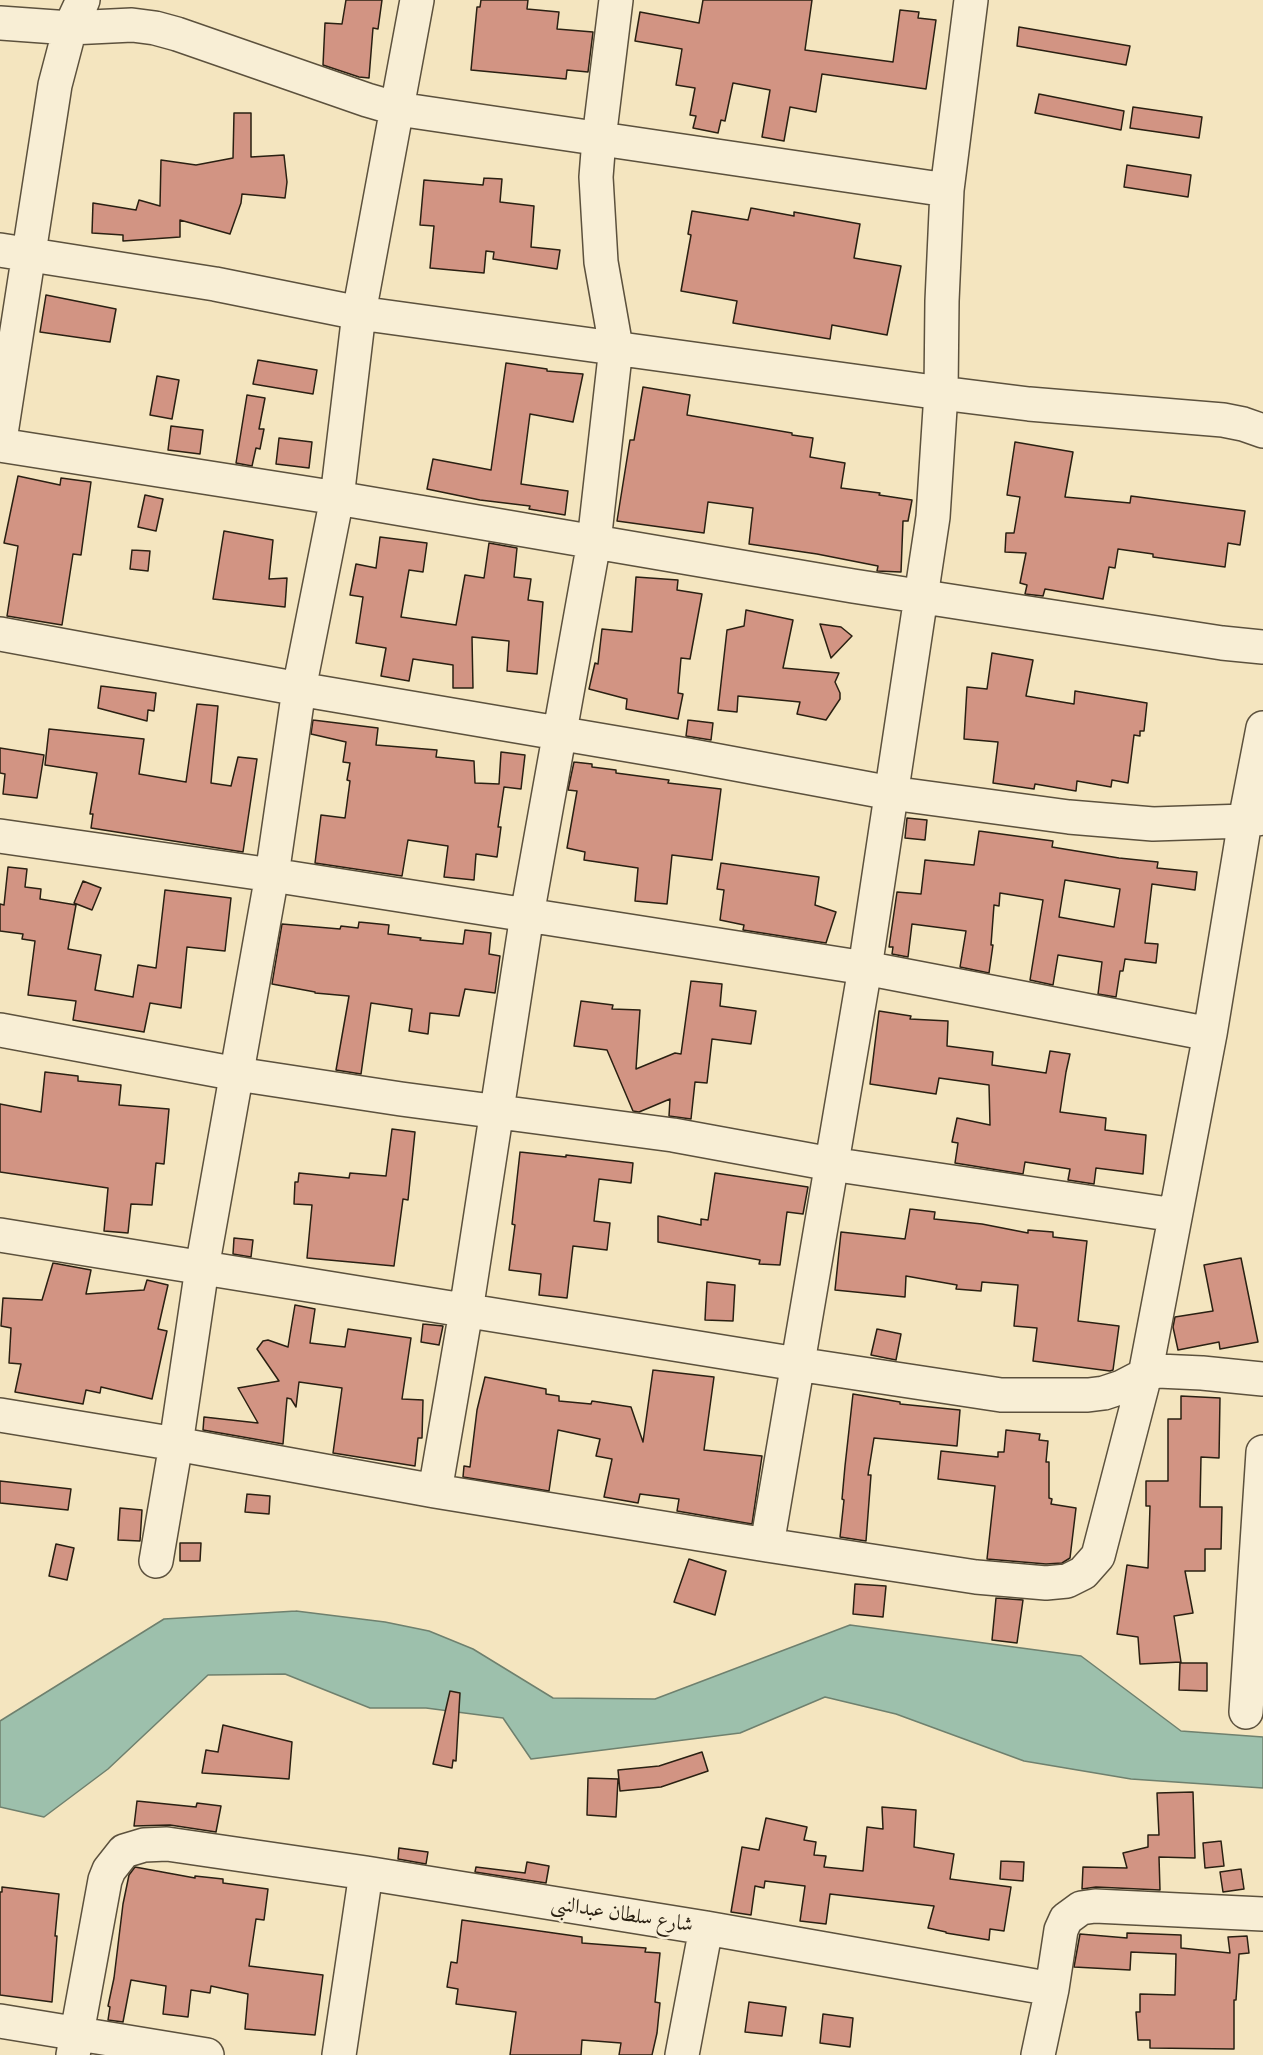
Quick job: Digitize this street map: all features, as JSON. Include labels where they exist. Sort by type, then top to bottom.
[{"type":"street","points":[[156,1561],[202,1268],[272,875],[299,689],[337,498],[359,313],[417,0]]},
{"type":"street","points":[[435,1491],[466,1311],[526,915],[594,542],[616,347],[601,262],[597,187],[599,139],[616,0]]},
{"type":"street","points":[[767,1545],[865,968],[933,517],[941,393],[947,190],[971,0]]},
{"type":"street","points":[[76,14],[55,85],[14,253],[0,443],[922,597],[1222,643],[1263,647]]},
{"type":"street","points":[[0,23],[76,14],[177,34],[398,109],[947,190]]},
{"type":"street","points":[[14,253],[215,284],[359,313],[1029,404],[1223,420],[1263,431]]},
{"type":"street","points":[[0,634],[891,793],[1111,821],[1153,824],[1254,820]]},
{"type":"street","points":[[0,1415],[435,1491],[976,1577],[1046,1583],[1067,1581],[1083,1573],[1098,1556],[1145,1375],[1210,1034],[1254,820],[1263,728]]},
{"type":"street","points":[[0,836],[272,875],[865,968],[1210,1034]]},
{"type":"street","points":[[0,1030],[237,1074],[673,1135],[831,1164],[1175,1215]]},
{"type":"street","points":[[0,1235],[796,1365],[1001,1395],[1104,1393],[1145,1375],[1171,1371],[1263,1379]]},
{"type":"street","points":[[1246,1712],[1263,1452]]},
{"type":"street","name":"شارع سلطان عبدالنبى","points":[[74,2045],[105,1880],[109,1870],[124,1851],[144,1845],[167,1844],[366,1873],[706,1928],[1052,1989]]},
{"type":"street","points":[[339,2055],[366,1873]]},
{"type":"street","points":[[1038,2055],[1052,1989],[1061,1930],[1066,1918],[1081,1908],[1095,1906],[1263,1914]]},
{"type":"street","points":[[682,2055],[706,1928]]},
{"type":"street","points":[[0,2021],[74,2045],[207,2055]]},
{"type":"shaded area","points":[[296,1611],[385,1622],[429,1631],[473,1649],[553,1698],[655,1699],[850,1625],[1081,1656],[1181,1731],[1263,1737],[1263,1788],[1131,1779],[1024,1761],[896,1714],[825,1697],[740,1733],[531,1759],[503,1718],[426,1708],[370,1708],[285,1674],[208,1675],[108,1769],[44,1817],[0,1807],[0,1721],[164,1619]]},
{"type":"building","points":[[346,0],[382,0],[378,29],[373,28],[369,78],[323,65],[325,23],[342,24]]},
{"type":"building","points":[[481,0],[528,0],[527,9],[559,12],[557,29],[593,32],[588,72],[567,70],[566,79],[471,70],[477,7],[480,7]]},
{"type":"building","points":[[703,0],[812,0],[805,50],[893,62],[900,10],[919,12],[918,18],[936,20],[926,89],[822,74],[816,112],[790,107],[784,141],[762,137],[770,90],[733,83],[725,121],[721,120],[718,133],[693,128],[696,116],[690,115],[695,88],[676,85],[682,49],[635,41],[640,12],[699,23]]},
{"type":"building","points":[[1019,27],[1130,46],[1126,65],[1017,46]]},
{"type":"building","points":[[1039,94],[1124,111],[1121,130],[1035,113]]},
{"type":"building","points":[[1133,107],[1202,117],[1199,138],[1130,128]]},
{"type":"building","points":[[234,113],[251,113],[251,157],[284,155],[287,182],[285,198],[242,194],[230,234],[180,220],[180,237],[123,241],[123,235],[92,233],[93,203],[136,210],[139,200],[160,206],[161,160],[196,165],[233,158]]},
{"type":"building","points":[[1127,165],[1191,175],[1188,197],[1124,187]]},
{"type":"building","points":[[484,178],[502,179],[500,202],[534,206],[531,247],[560,250],[557,269],[493,259],[494,252],[486,251],[484,273],[430,268],[434,226],[420,225],[424,180],[483,185]]},
{"type":"building","points":[[751,208],[794,216],[794,212],[860,224],[854,258],[901,266],[887,335],[832,325],[830,339],[733,323],[737,301],[681,291],[691,235],[688,234],[692,211],[748,220]]},
{"type":"building","points":[[46,295],[116,309],[110,342],[40,332]]},
{"type":"building","points":[[258,360],[317,370],[313,394],[253,384]]},
{"type":"building","points":[[506,363],[547,369],[547,371],[583,374],[573,422],[530,414],[521,484],[568,491],[565,515],[529,509],[530,506],[480,500],[427,489],[433,459],[491,470]]},
{"type":"building","points":[[157,376],[179,380],[172,419],[150,415]]},
{"type":"building","points":[[643,387],[690,395],[687,415],[813,438],[810,457],[845,463],[841,488],[912,500],[908,521],[903,521],[901,572],[877,571],[878,566],[749,544],[753,508],[708,502],[704,533],[617,521],[630,440],[634,440]]},
{"type":"building","points":[[247,395],[265,398],[259,429],[264,429],[260,449],[256,448],[252,466],[236,463]]},
{"type":"building","points":[[171,426],[203,430],[200,454],[168,450]]},
{"type":"building","points":[[279,438],[312,442],[309,468],[276,464]]},
{"type":"building","points":[[1015,442],[1073,452],[1065,497],[1130,503],[1131,496],[1245,511],[1240,545],[1228,543],[1225,567],[1153,557],[1153,554],[1118,549],[1115,568],[1109,567],[1103,599],[1045,589],[1043,596],[1025,594],[1027,585],[1020,583],[1026,553],[1005,552],[1006,533],[1014,533],[1020,497],[1007,495]]},
{"type":"building","points":[[18,476],[60,485],[61,478],[91,482],[81,555],[73,554],[62,625],[7,616],[18,546],[4,543]]},
{"type":"building","points":[[145,495],[163,499],[156,531],[138,527]]},
{"type":"building","points":[[224,531],[273,540],[269,579],[287,578],[285,607],[213,599]]},
{"type":"building","points":[[380,537],[427,543],[423,572],[409,570],[401,617],[456,625],[465,575],[484,578],[489,543],[517,548],[514,577],[531,579],[528,600],[543,602],[537,674],[507,671],[509,641],[472,637],[473,688],[453,688],[453,665],[413,659],[409,681],[381,676],[386,648],[356,643],[363,597],[350,595],[356,564],[376,568]]},
{"type":"building","points":[[132,550],[150,551],[148,571],[130,569]]},
{"type":"building","points":[[636,577],[678,580],[677,590],[702,594],[690,659],[681,658],[678,693],[683,694],[678,719],[626,709],[627,699],[589,689],[595,663],[598,664],[602,629],[632,632]]},
{"type":"building","points":[[746,610],[793,620],[783,668],[839,673],[835,682],[840,699],[826,720],[797,714],[800,702],[738,696],[737,712],[718,710],[727,630],[744,626]]},
{"type":"building","points":[[820,624],[841,627],[852,636],[831,658]]},
{"type":"building","points":[[992,653],[1033,660],[1026,696],[1074,704],[1075,691],[1147,703],[1144,731],[1140,731],[1140,736],[1134,735],[1128,783],[1112,780],[1111,787],[1077,781],[1076,791],[1035,784],[1034,789],[993,783],[998,742],[964,739],[967,687],[987,689]]},
{"type":"building","points":[[101,686],[156,693],[154,711],[148,710],[147,721],[98,708]]},
{"type":"building","points":[[197,704],[218,706],[211,783],[231,786],[238,757],[257,759],[243,852],[91,828],[93,814],[90,814],[97,773],[45,765],[49,729],[144,739],[139,774],[186,782]]},
{"type":"building","points":[[313,720],[378,728],[376,745],[437,750],[436,757],[474,761],[475,783],[499,784],[501,752],[525,755],[521,789],[504,787],[498,827],[501,827],[497,857],[476,854],[474,880],[444,877],[448,846],[408,840],[402,876],[315,863],[321,815],[345,818],[350,763],[343,762],[346,742],[311,734]]},
{"type":"building","points":[[688,720],[713,723],[711,740],[686,736]]},
{"type":"building","points":[[0,748],[44,755],[37,798],[3,794],[5,774],[0,773]]},
{"type":"building","points":[[574,762],[616,770],[616,773],[669,780],[668,783],[721,789],[712,860],[672,855],[667,904],[635,901],[638,868],[584,860],[585,852],[567,848],[577,791],[568,790]]},
{"type":"building","points":[[907,818],[927,820],[925,840],[905,838]]},
{"type":"building","points":[[979,831],[1053,841],[1052,847],[1158,862],[1157,868],[1197,872],[1195,890],[1152,884],[1145,943],[1158,944],[1156,963],[1125,959],[1123,971],[1120,971],[1116,997],[1098,994],[1102,962],[1058,955],[1053,985],[1030,980],[1043,900],[1000,893],[999,906],[994,905],[991,945],[993,945],[989,973],[960,967],[966,931],[912,924],[908,957],[892,954],[893,947],[889,947],[897,892],[921,894],[925,860],[974,865]],"holes":[[[1065,880],[1120,889],[1114,927],[1059,917]]]},
{"type":"building","points":[[721,863],[819,877],[815,905],[836,912],[826,943],[743,930],[744,925],[720,920],[724,890],[717,889]]},
{"type":"building","points":[[8,867],[27,869],[25,887],[41,889],[40,899],[76,905],[68,949],[101,955],[95,990],[133,997],[138,965],[156,968],[165,890],[231,898],[225,951],[187,947],[181,1008],[150,1003],[144,1032],[73,1020],[76,1001],[28,995],[35,941],[22,939],[23,934],[0,931],[0,904],[4,905]]},
{"type":"building","points":[[83,881],[101,888],[92,910],[74,903]]},
{"type":"building","points":[[359,922],[389,925],[388,934],[463,944],[465,930],[491,933],[489,954],[500,956],[495,993],[465,989],[459,1016],[430,1013],[428,1034],[409,1031],[412,1009],[371,1003],[361,1074],[336,1070],[349,996],[315,993],[272,984],[282,924],[340,929],[341,926],[358,928]]},
{"type":"building","points":[[691,981],[722,984],[720,1006],[756,1011],[751,1044],[712,1039],[707,1083],[695,1082],[691,1119],[669,1116],[670,1099],[639,1112],[633,1111],[607,1050],[574,1046],[581,1001],[613,1005],[612,1009],[640,1010],[636,1069],[675,1053],[681,1054]]},
{"type":"building","points":[[879,1011],[911,1016],[910,1019],[948,1021],[947,1046],[993,1052],[992,1065],[1046,1073],[1050,1051],[1070,1054],[1060,1112],[1106,1118],[1105,1130],[1146,1135],[1143,1174],[1096,1168],[1094,1184],[1068,1180],[1070,1169],[1025,1162],[1023,1174],[955,1163],[958,1143],[952,1142],[957,1118],[990,1125],[989,1085],[939,1078],[936,1094],[870,1084]]},
{"type":"building","points":[[45,1072],[78,1076],[78,1081],[121,1085],[119,1105],[169,1109],[164,1164],[156,1163],[152,1205],[131,1204],[128,1233],[104,1231],[108,1188],[0,1172],[0,1104],[41,1112]]},
{"type":"building","points":[[392,1129],[415,1132],[408,1200],[403,1199],[394,1266],[307,1258],[312,1205],[294,1204],[295,1182],[298,1182],[299,1173],[349,1178],[350,1173],[386,1176]]},
{"type":"building","points":[[520,1152],[633,1163],[631,1183],[599,1179],[594,1221],[610,1223],[607,1250],[573,1246],[567,1298],[539,1295],[541,1274],[509,1270]]},
{"type":"building","points":[[715,1173],[808,1187],[803,1214],[787,1212],[780,1265],[759,1264],[760,1260],[658,1242],[658,1216],[701,1225],[701,1219],[708,1220]]},
{"type":"building","points":[[910,1209],[935,1212],[934,1219],[982,1224],[1028,1233],[1028,1230],[1053,1232],[1053,1237],[1087,1241],[1078,1321],[1119,1326],[1113,1370],[1033,1361],[1037,1328],[1014,1326],[1018,1285],[982,1282],[981,1291],[956,1289],[957,1285],[906,1276],[905,1297],[835,1290],[841,1232],[905,1239]]},
{"type":"building","points":[[234,1238],[253,1240],[251,1257],[233,1254]]},
{"type":"building","points":[[1241,1258],[1258,1342],[1220,1349],[1219,1342],[1178,1350],[1173,1327],[1175,1317],[1213,1311],[1204,1265]]},
{"type":"building","points":[[53,1263],[91,1270],[86,1294],[144,1290],[147,1280],[168,1285],[158,1329],[167,1331],[152,1399],[101,1387],[100,1393],[86,1390],[83,1404],[15,1392],[21,1364],[9,1363],[11,1328],[1,1326],[3,1298],[42,1300]]},
{"type":"building","points":[[707,1282],[735,1285],[733,1321],[705,1320]]},
{"type":"building","points":[[295,1305],[315,1309],[310,1343],[345,1347],[348,1329],[411,1338],[402,1399],[423,1400],[422,1438],[418,1438],[415,1466],[333,1453],[342,1388],[299,1382],[296,1407],[291,1399],[287,1398],[283,1444],[203,1430],[204,1417],[258,1423],[238,1388],[279,1381],[257,1349],[263,1341],[268,1340],[288,1347]]},
{"type":"building","points":[[423,1324],[443,1326],[439,1345],[421,1342]]},
{"type":"building","points":[[877,1329],[901,1334],[896,1360],[871,1355]]},
{"type":"building","points":[[653,1370],[714,1377],[704,1450],[762,1456],[752,1524],[677,1511],[679,1499],[640,1494],[638,1503],[604,1497],[612,1459],[596,1456],[600,1439],[558,1430],[549,1491],[463,1477],[464,1466],[470,1467],[477,1410],[485,1377],[546,1389],[546,1394],[559,1396],[559,1401],[591,1404],[592,1401],[631,1407],[643,1442]]},
{"type":"building","points":[[853,1394],[900,1402],[900,1404],[960,1410],[957,1446],[874,1438],[868,1475],[871,1475],[866,1541],[840,1537]]},
{"type":"building","points":[[1181,1396],[1220,1398],[1219,1458],[1201,1457],[1200,1507],[1222,1507],[1221,1549],[1205,1549],[1205,1571],[1185,1571],[1193,1613],[1174,1616],[1181,1662],[1140,1664],[1138,1637],[1117,1634],[1127,1565],[1148,1568],[1150,1506],[1146,1506],[1146,1481],[1168,1481],[1168,1419],[1181,1419]]},
{"type":"building","points":[[1006,1430],[1040,1434],[1039,1440],[1048,1441],[1046,1462],[1049,1462],[1051,1504],[1076,1508],[1070,1558],[1062,1563],[1046,1564],[987,1559],[995,1486],[938,1479],[941,1451],[998,1457],[998,1452],[1004,1452]]},
{"type":"building","points":[[0,1481],[71,1489],[68,1510],[0,1503]]},
{"type":"building","points":[[247,1494],[270,1496],[269,1514],[245,1512]]},
{"type":"building","points":[[120,1508],[142,1510],[140,1541],[118,1540]]},
{"type":"building","points":[[180,1543],[201,1543],[200,1561],[180,1561]]},
{"type":"building","points":[[56,1544],[74,1548],[67,1580],[49,1576]]},
{"type":"building","points":[[689,1559],[726,1571],[715,1615],[674,1602]]},
{"type":"building","points":[[855,1584],[886,1586],[883,1617],[853,1614]]},
{"type":"building","points":[[996,1598],[1023,1600],[1017,1643],[992,1640]]},
{"type":"building","points":[[1180,1663],[1207,1663],[1207,1691],[1179,1690]]},
{"type":"building","points":[[450,1691],[460,1693],[456,1761],[453,1760],[452,1768],[433,1764]]},
{"type":"building","points":[[223,1725],[292,1742],[289,1779],[202,1773],[206,1750],[218,1752]]},
{"type":"building","points":[[702,1752],[708,1771],[661,1787],[620,1791],[618,1770],[659,1766]]},
{"type":"building","points":[[588,1778],[618,1779],[616,1817],[587,1815]]},
{"type":"building","points":[[1193,1792],[1195,1858],[1159,1857],[1160,1890],[1096,1887],[1082,1889],[1083,1867],[1127,1868],[1123,1853],[1148,1847],[1148,1835],[1159,1835],[1157,1793]]},
{"type":"building","points":[[137,1801],[196,1807],[197,1803],[221,1806],[216,1832],[170,1825],[134,1826]]},
{"type":"building","points":[[882,1807],[916,1810],[914,1847],[954,1854],[950,1879],[1011,1887],[1004,1931],[990,1929],[989,1940],[946,1933],[928,1928],[934,1906],[830,1894],[826,1924],[800,1921],[805,1886],[765,1881],[764,1888],[755,1886],[751,1915],[731,1912],[742,1847],[759,1850],[766,1818],[807,1827],[804,1840],[816,1842],[814,1855],[826,1856],[824,1867],[863,1871],[867,1827],[883,1829]]},
{"type":"building","points":[[1221,1841],[1224,1866],[1205,1868],[1203,1843]]},
{"type":"building","points":[[399,1848],[428,1852],[426,1864],[398,1859]]},
{"type":"building","points":[[1001,1861],[1024,1862],[1023,1881],[1000,1879]]},
{"type":"building","points":[[527,1862],[549,1866],[546,1883],[475,1872],[476,1867],[525,1873]]},
{"type":"building","points":[[135,1867],[195,1878],[195,1876],[223,1879],[223,1883],[268,1889],[264,1920],[256,1919],[249,1966],[323,1975],[315,2035],[245,2029],[248,1994],[211,1986],[210,1993],[191,1990],[188,2017],[163,2014],[166,1986],[131,1980],[123,2022],[108,2020],[123,1904],[129,1875]]},
{"type":"building","points":[[1241,1869],[1244,1889],[1223,1892],[1220,1872]]},
{"type":"building","points":[[2,1887],[59,1894],[52,2002],[0,1995],[0,1892],[2,1892]]},
{"type":"building","points":[[462,1920],[582,1937],[582,1943],[646,1948],[645,1952],[660,1953],[655,2002],[660,2003],[652,2055],[619,2055],[621,2043],[582,2040],[581,2055],[510,2055],[516,2012],[456,2004],[458,1989],[447,1987],[451,1962],[457,1963]]},
{"type":"building","points":[[1127,1933],[1181,1935],[1181,1948],[1230,1953],[1228,1937],[1247,1936],[1249,1953],[1239,1954],[1236,2000],[1234,2000],[1234,2049],[1150,2048],[1150,2040],[1138,2040],[1136,2012],[1140,2012],[1140,1994],[1175,1995],[1176,1954],[1131,1952],[1130,1970],[1074,1967],[1080,1934],[1127,1938]]},
{"type":"building","points":[[749,2002],[786,2007],[782,2036],[745,2032]]},
{"type":"building","points":[[823,2014],[853,2018],[850,2047],[820,2043]]}]
